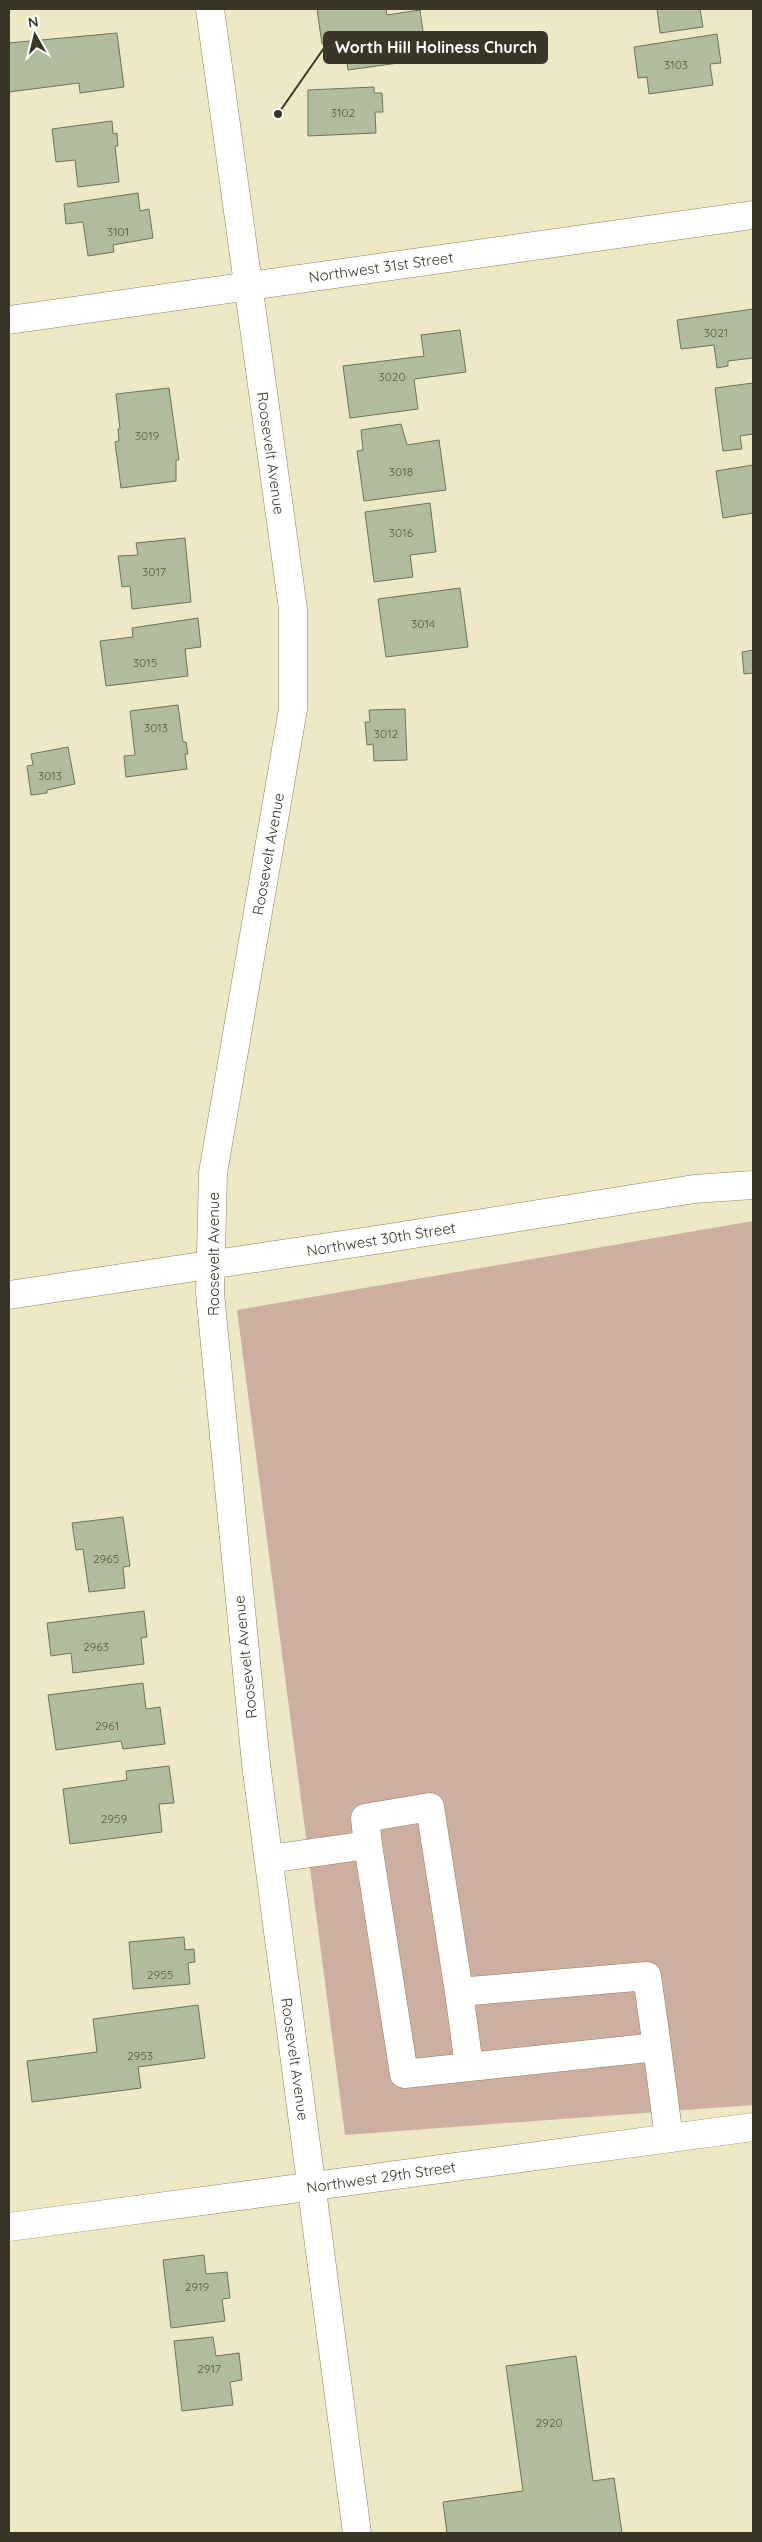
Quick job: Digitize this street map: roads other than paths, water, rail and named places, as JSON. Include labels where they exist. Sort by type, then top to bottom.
[{"type":"street","name":"Roosevelt Avenue","points":[[210,9],[293,609],[293,709],[213,1172],[210,1293],[256,1764],[357,2533]]},
{"type":"street","name":"Northwest 31st Street","points":[[9,320],[753,215]]},
{"type":"street","name":"Northwest 30th Street","points":[[9,1295],[694,1189],[753,1185]]},
{"type":"street","points":[[469,2066],[430,1808],[365,1818],[404,2074],[657,2047]]},
{"type":"street","points":[[268,1859],[368,1845]]},
{"type":"street","points":[[459,1992],[647,1976],[670,2138]]},
{"type":"street","name":"Northwest 29th Street","points":[[9,2227],[753,2127]]},
{"type":"place","name":"Worth Hill Holiness Church","points":[[278,114]]}]
